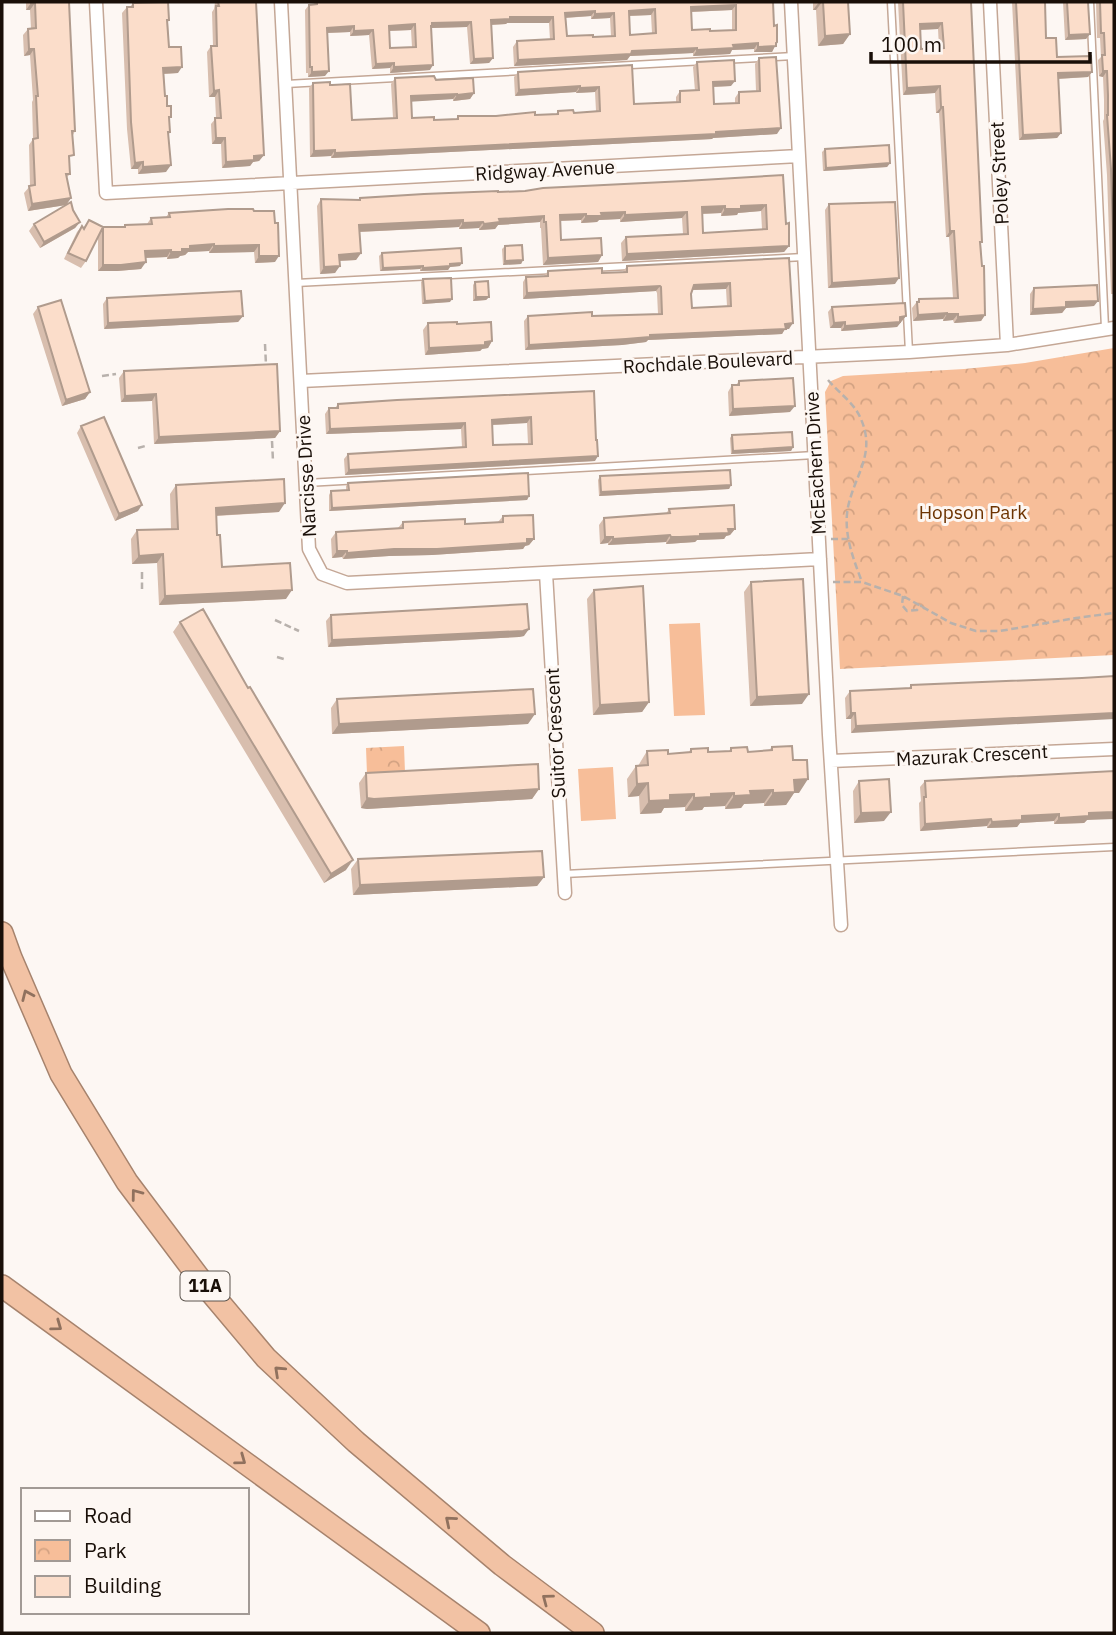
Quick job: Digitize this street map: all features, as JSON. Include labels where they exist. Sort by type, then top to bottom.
[{"type":"highway","name":"11A","points":[[2,933],[61,1074],[127,1182],[203,1283],[266,1358],[356,1442],[502,1565],[593,1633]]},
{"type":"highway","points":[[2,1286],[479,1633]]},
{"type":"street","name":"Ridgway Avenue","points":[[96,2],[106,193],[799,156]]},
{"type":"street","name":"Narcisse Drive","points":[[281,2],[309,549],[322,574],[348,583],[820,559]]},
{"type":"street","name":"McEachern Drive","points":[[791,2],[841,925]]},
{"type":"street","name":"Poley Street","points":[[990,2],[1007,345]]},
{"type":"street","name":"Rochdale Boulevard","points":[[301,382],[909,352],[1007,345],[1109,329]]},
{"type":"street","name":"Suitor Crescent","points":[[546,573],[565,894]]},
{"type":"street","name":"Mazurak Crescent","points":[[831,761],[1114,749]]},
{"type":"lane","points":[[891,2],[909,352]]},
{"type":"lane","points":[[1090,2],[1109,329]]},
{"type":"lane","points":[[286,83],[794,56]]},
{"type":"lane","points":[[296,283],[804,257]]},
{"type":"lane","points":[[306,483],[815,455]]},
{"type":"lane","points":[[564,874],[1114,846]]},
{"type":"path","points":[[265,344],[266,365]]},
{"type":"path","points":[[102,376],[116,374]]},
{"type":"path","points":[[828,380],[858,412],[866,437],[866,457],[848,507],[846,521],[848,539],[862,582]]},
{"type":"path","points":[[272,441],[273,461]]},
{"type":"path","points":[[138,448],[145,446]]},
{"type":"path","points":[[831,539],[848,539]]},
{"type":"path","points":[[142,572],[142,589]]},
{"type":"path","points":[[833,582],[862,582],[904,596],[951,623],[966,629],[987,632],[1113,612]]},
{"type":"path","points":[[904,596],[902,605],[907,611],[917,610],[922,605]]},
{"type":"path","points":[[275,620],[299,631]]},
{"type":"path","points":[[277,657],[287,660]]},
{"type":"green space","name":"Hopson Park","points":[[1114,348],[1114,655],[840,669],[825,392],[831,381],[843,376],[1025,363]]},
{"type":"green space","points":[[700,623],[705,715],[674,716],[669,624]]},
{"type":"green space","points":[[404,746],[405,772],[367,774],[366,748]]},
{"type":"green space","points":[[613,767],[616,819],[581,821],[578,769]]},
{"type":"building","points":[[31,2],[69,2],[75,131],[72,131],[74,155],[69,156],[70,174],[66,174],[71,198],[32,204],[29,186],[35,185],[33,139],[38,138],[38,96],[34,49],[29,49],[28,29],[36,28],[35,3]]},
{"type":"building","points":[[168,2],[169,47],[181,47],[182,67],[163,68],[167,106],[171,106],[168,132],[171,165],[143,167],[143,162],[135,163],[127,7],[133,7],[133,3]]},
{"type":"building","points":[[218,2],[256,2],[264,155],[254,156],[254,160],[226,162],[225,138],[216,138],[215,118],[221,118],[219,90],[214,91],[211,46],[217,46]]},
{"type":"building","points":[[773,2],[777,42],[776,46],[758,47],[758,43],[733,45],[734,48],[632,51],[631,54],[518,60],[517,41],[554,39],[553,17],[510,17],[491,20],[493,58],[474,59],[471,22],[432,23],[433,65],[394,67],[394,63],[376,64],[373,30],[354,31],[354,26],[327,28],[329,71],[312,72],[309,5]],"holes":[[[736,5],[736,30],[692,30],[691,7]],[[655,9],[656,33],[630,35],[629,11]],[[565,13],[614,13],[615,36],[567,36]],[[415,24],[416,47],[390,48],[389,26]]]},
{"type":"building","points":[[823,2],[848,2],[850,34],[825,36]]},
{"type":"building","points":[[903,2],[971,2],[985,315],[918,315],[919,299],[958,298],[954,231],[950,231],[940,86],[907,88]],"holes":[[[942,23],[944,48],[921,49],[920,24]]]},
{"type":"building","points":[[1016,2],[1045,2],[1046,38],[1056,38],[1057,57],[1091,56],[1092,72],[1058,73],[1061,133],[1023,135]]},
{"type":"building","points":[[1067,2],[1088,2],[1090,34],[1069,35]]},
{"type":"building","points":[[1100,2],[1114,2],[1114,262],[1107,71],[1103,71],[1102,55],[1105,55]]},
{"type":"building","points":[[776,57],[781,128],[716,134],[335,153],[335,150],[314,151],[313,83],[350,84],[352,120],[397,118],[395,78],[434,76],[436,80],[473,78],[474,93],[411,96],[412,118],[458,119],[458,116],[535,112],[535,115],[558,114],[558,111],[600,111],[599,87],[519,90],[518,72],[632,65],[634,104],[680,102],[680,91],[699,90],[697,62],[734,60],[735,81],[713,82],[714,104],[739,103],[739,92],[760,91],[759,58]]},
{"type":"building","points":[[889,145],[890,163],[826,168],[825,149]]},
{"type":"building","points":[[783,175],[789,246],[627,254],[626,237],[688,234],[687,212],[625,215],[625,212],[601,213],[602,216],[560,215],[561,240],[601,238],[602,255],[548,258],[544,216],[499,219],[500,222],[484,224],[463,223],[463,220],[359,225],[361,253],[339,255],[340,266],[324,267],[321,199],[360,200],[424,194]],"holes":[[[766,205],[767,229],[703,233],[702,207],[725,206],[725,209],[741,209],[741,206]]]},
{"type":"building","points":[[71,202],[80,222],[44,242],[34,224]]},
{"type":"building","points":[[895,202],[899,278],[832,283],[829,204]]},
{"type":"building","points":[[228,209],[274,211],[275,223],[278,223],[279,256],[259,256],[259,245],[214,244],[190,246],[190,249],[182,249],[182,252],[145,251],[146,262],[103,265],[103,227],[152,224],[151,218],[170,217],[169,213]]},
{"type":"building","points":[[89,220],[103,227],[86,261],[68,253],[82,226],[84,229]]},
{"type":"building","points":[[522,245],[523,260],[505,261],[505,246]]},
{"type":"building","points":[[461,248],[462,263],[423,268],[383,268],[382,253]]},
{"type":"building","points":[[789,258],[793,323],[785,324],[786,329],[650,335],[529,345],[528,316],[592,312],[592,316],[662,314],[660,286],[527,293],[526,277],[548,276],[548,271],[602,268],[602,273],[627,272],[627,266]],"holes":[[[730,283],[731,306],[692,308],[691,294],[694,285]]]},
{"type":"building","points":[[451,278],[452,299],[425,301],[423,279]]},
{"type":"building","points":[[488,281],[489,297],[476,297],[475,282]]},
{"type":"building","points":[[1097,285],[1098,301],[1066,302],[1066,307],[1033,309],[1034,288]]},
{"type":"building","points":[[241,291],[243,316],[108,323],[107,298]]},
{"type":"building","points":[[61,300],[90,392],[66,400],[38,307]]},
{"type":"building","points":[[905,303],[906,316],[900,317],[900,322],[845,326],[845,322],[834,323],[832,307]]},
{"type":"building","points":[[491,322],[492,341],[485,342],[485,345],[429,348],[428,323]]},
{"type":"building","points":[[277,364],[280,431],[159,437],[156,394],[125,396],[124,371]]},
{"type":"building","points":[[793,378],[795,406],[733,409],[732,385],[739,385],[739,381]]},
{"type":"building","points":[[594,391],[598,456],[349,470],[348,454],[466,447],[465,423],[330,429],[329,408],[338,408],[338,404]],"holes":[[[531,417],[532,444],[493,445],[492,420]]]},
{"type":"building","points":[[104,417],[142,505],[119,514],[81,426]]},
{"type":"building","points":[[792,432],[793,447],[733,451],[732,435]]},
{"type":"building","points":[[730,470],[731,485],[601,492],[600,476]]},
{"type":"building","points":[[528,473],[529,496],[332,508],[331,491],[349,490],[348,483]]},
{"type":"building","points":[[284,479],[285,503],[216,508],[217,535],[220,535],[222,567],[290,563],[292,590],[165,596],[163,554],[139,556],[137,530],[178,529],[176,485]]},
{"type":"building","points":[[734,505],[735,529],[728,529],[729,533],[680,537],[605,537],[604,518],[670,513],[669,509]]},
{"type":"building","points":[[533,515],[534,539],[527,539],[527,543],[347,553],[337,551],[336,532],[403,528],[403,522],[465,519],[465,524],[503,522],[503,516]]},
{"type":"building","points":[[803,579],[809,694],[757,697],[751,582]]},
{"type":"building","points":[[643,586],[649,702],[600,705],[594,590]]},
{"type":"building","points":[[527,604],[529,629],[523,631],[332,640],[331,615]]},
{"type":"building","points":[[203,609],[353,860],[331,874],[180,622]]},
{"type":"building","points":[[1114,676],[1114,713],[856,726],[855,713],[851,713],[850,691],[911,688],[911,685]]},
{"type":"building","points":[[533,689],[535,714],[339,724],[337,699]]},
{"type":"building","points":[[792,746],[793,760],[807,760],[808,779],[794,780],[795,792],[750,791],[751,795],[711,794],[711,797],[694,798],[694,794],[670,795],[670,800],[649,801],[648,783],[637,784],[636,766],[648,765],[647,751],[668,750],[668,754],[691,752],[691,749],[708,748],[708,752],[747,747],[748,752]]},
{"type":"building","points":[[538,764],[539,789],[367,798],[366,773]]},
{"type":"building","points":[[1114,771],[1114,812],[1059,818],[1059,814],[1022,816],[1022,820],[992,822],[991,819],[925,824],[925,781]]},
{"type":"building","points":[[889,779],[891,812],[861,813],[859,781]]},
{"type":"building","points":[[542,851],[544,877],[360,885],[358,859]]}]
